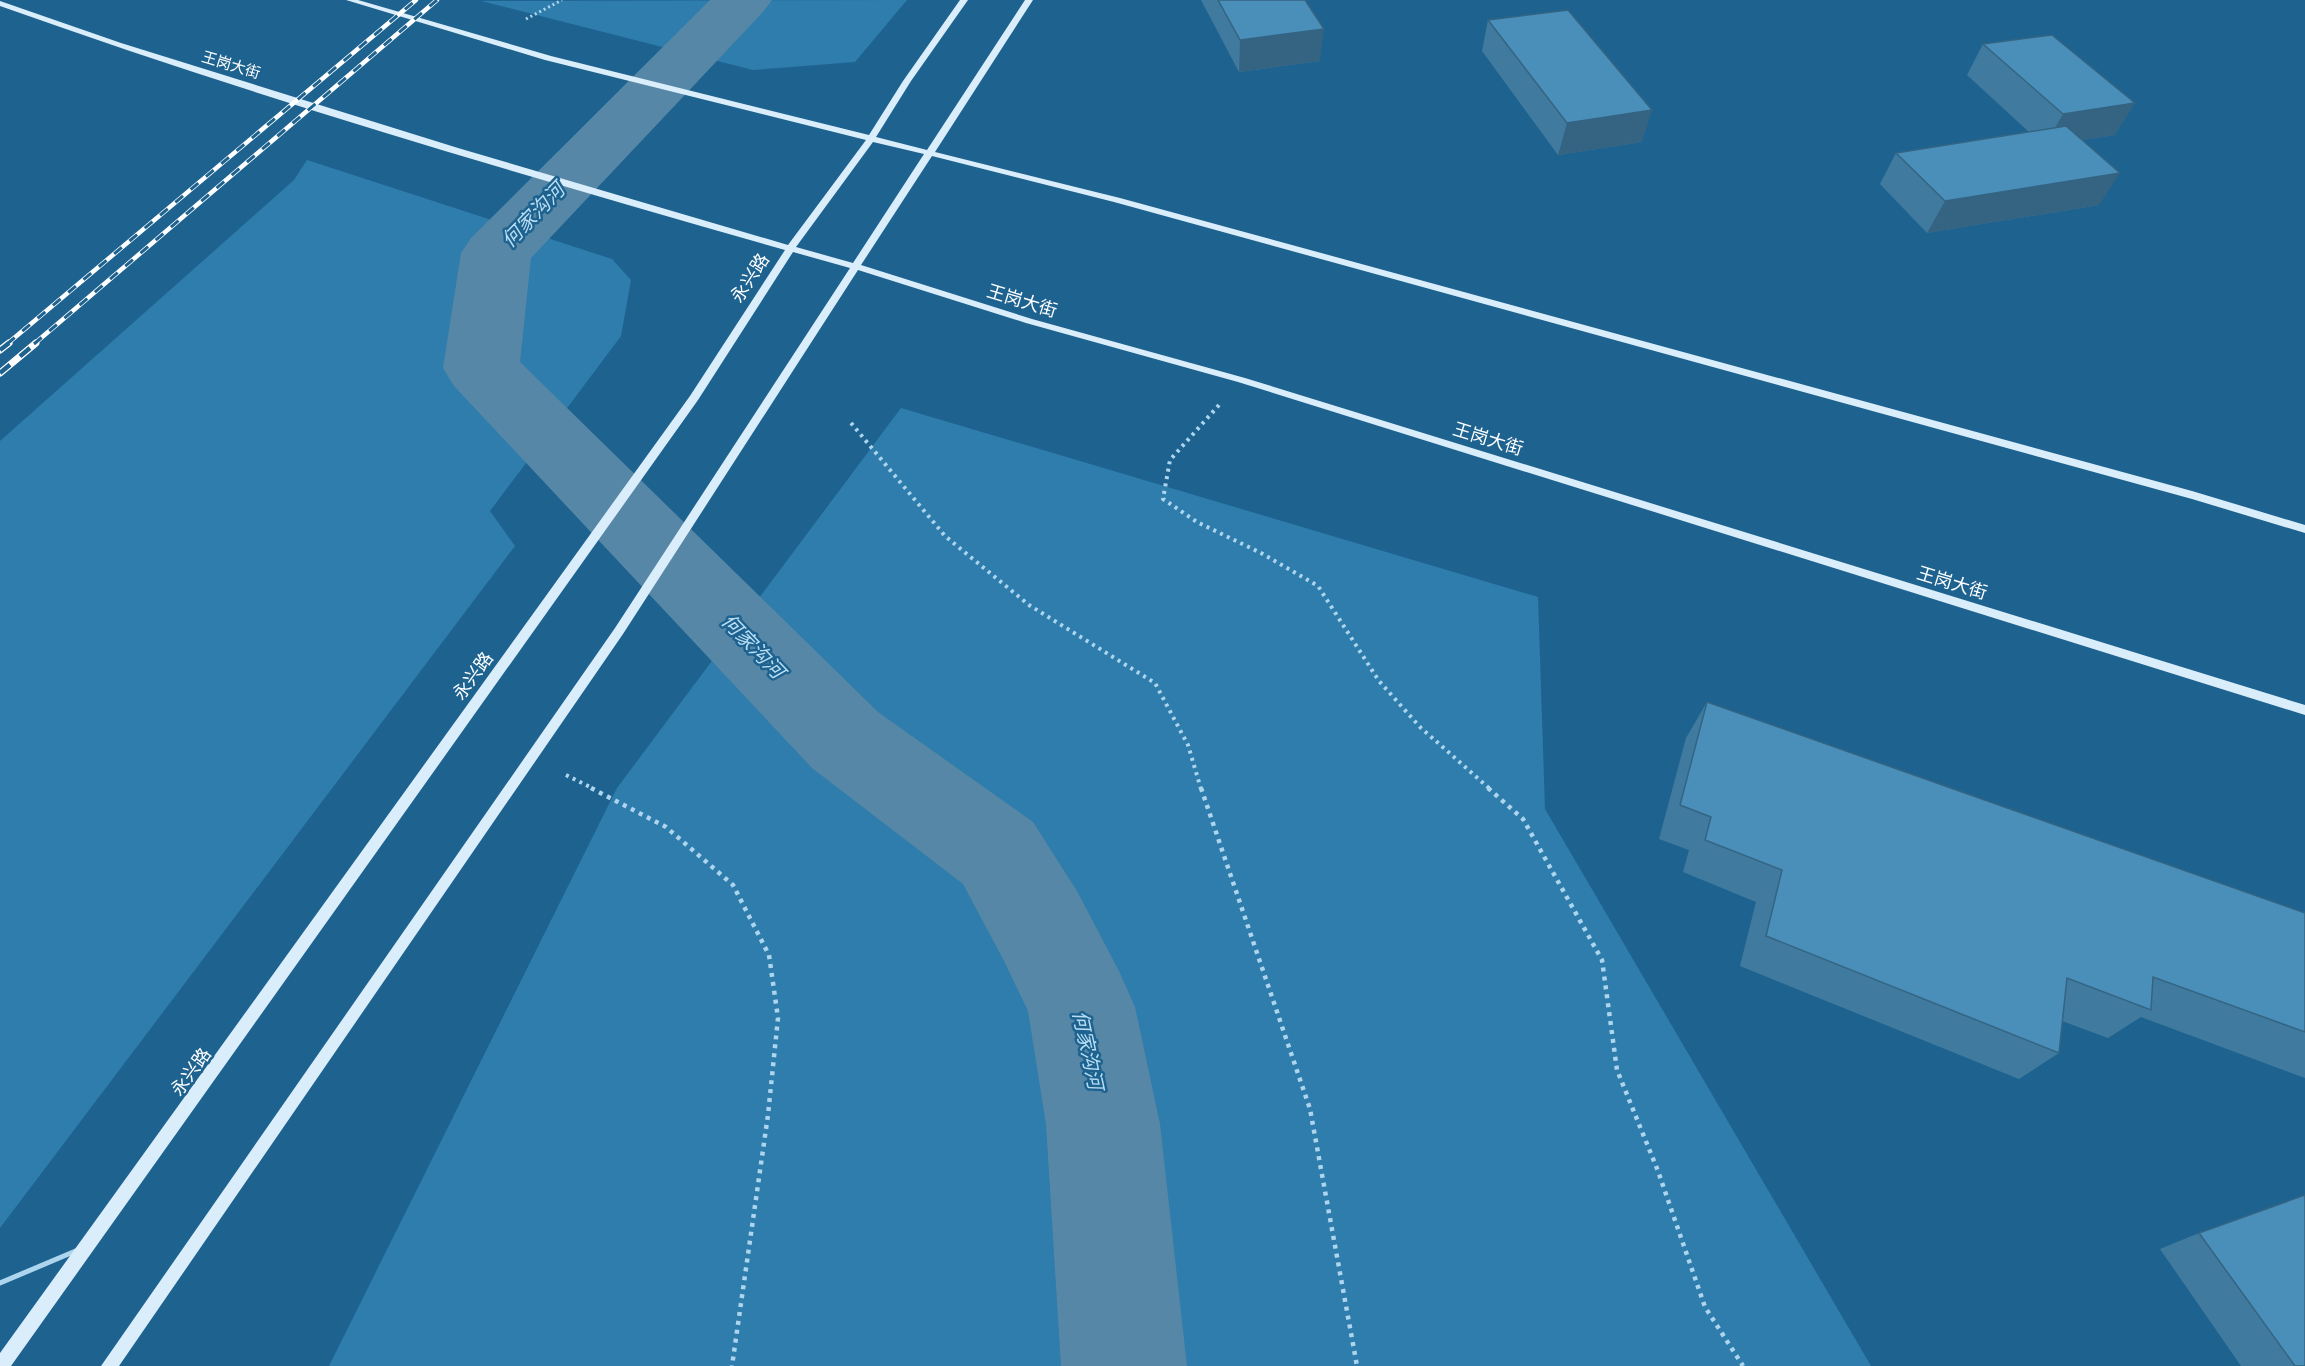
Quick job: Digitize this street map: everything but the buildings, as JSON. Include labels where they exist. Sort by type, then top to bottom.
[{"type":"main road","points":[[350,0],[548,58],[1117,200],[2157,486],[2305,529]]},
{"type":"main road","name":"永兴路","points":[[2,1366],[694,398],[790,249],[870,140],[907,81],[964,0]]},
{"type":"main road","points":[[109,1366],[619,631],[1029,0]]},
{"type":"main road","name":"王岗大街","points":[[0,3],[118,45],[455,150],[857,267],[1029,321],[1241,380],[2305,710]]},
{"type":"lane","points":[[0,1283],[88,1246]]},
{"type":"path","points":[[1241,380],[1170,460],[1163,499],[1197,522],[1262,553],[1318,586],[1379,681],[1420,727],[1523,819],[1602,960],[1617,1070],[1658,1171],[1705,1307],[1743,1366]]},
{"type":"path","points":[[851,423],[945,536],[1029,605],[1155,683],[1188,745],[1212,825],[1310,1109],[1358,1366]]},
{"type":"path","points":[[566,775],[666,827],[733,885],[769,955],[778,1018],[766,1126],[732,1366]]},
{"type":"shaded area","points":[[907,0],[855,62],[753,70],[481,1]]},
{"type":"shaded area","points":[[307,160],[612,259],[631,280],[621,336],[490,511],[515,546],[0,1228],[0,441],[294,180]]},
{"type":"shaded area","points":[[901,408],[1538,597],[1545,809],[1871,1366],[329,1366],[617,788]]},
{"type":"waterway","name":"何家沟河","points":[[743,0],[496,253],[481,368],[845,740],[998,853],[1040,925],[1081,1007],[1103,1124],[1124,1366]]},
{"type":"railway","points":[[7,344],[416,0]]},
{"type":"railway","points":[[34,344],[437,0]]},
{"type":"railway","points":[[0,350],[9,343]]},
{"type":"railway","points":[[0,373],[36,343]]}]
